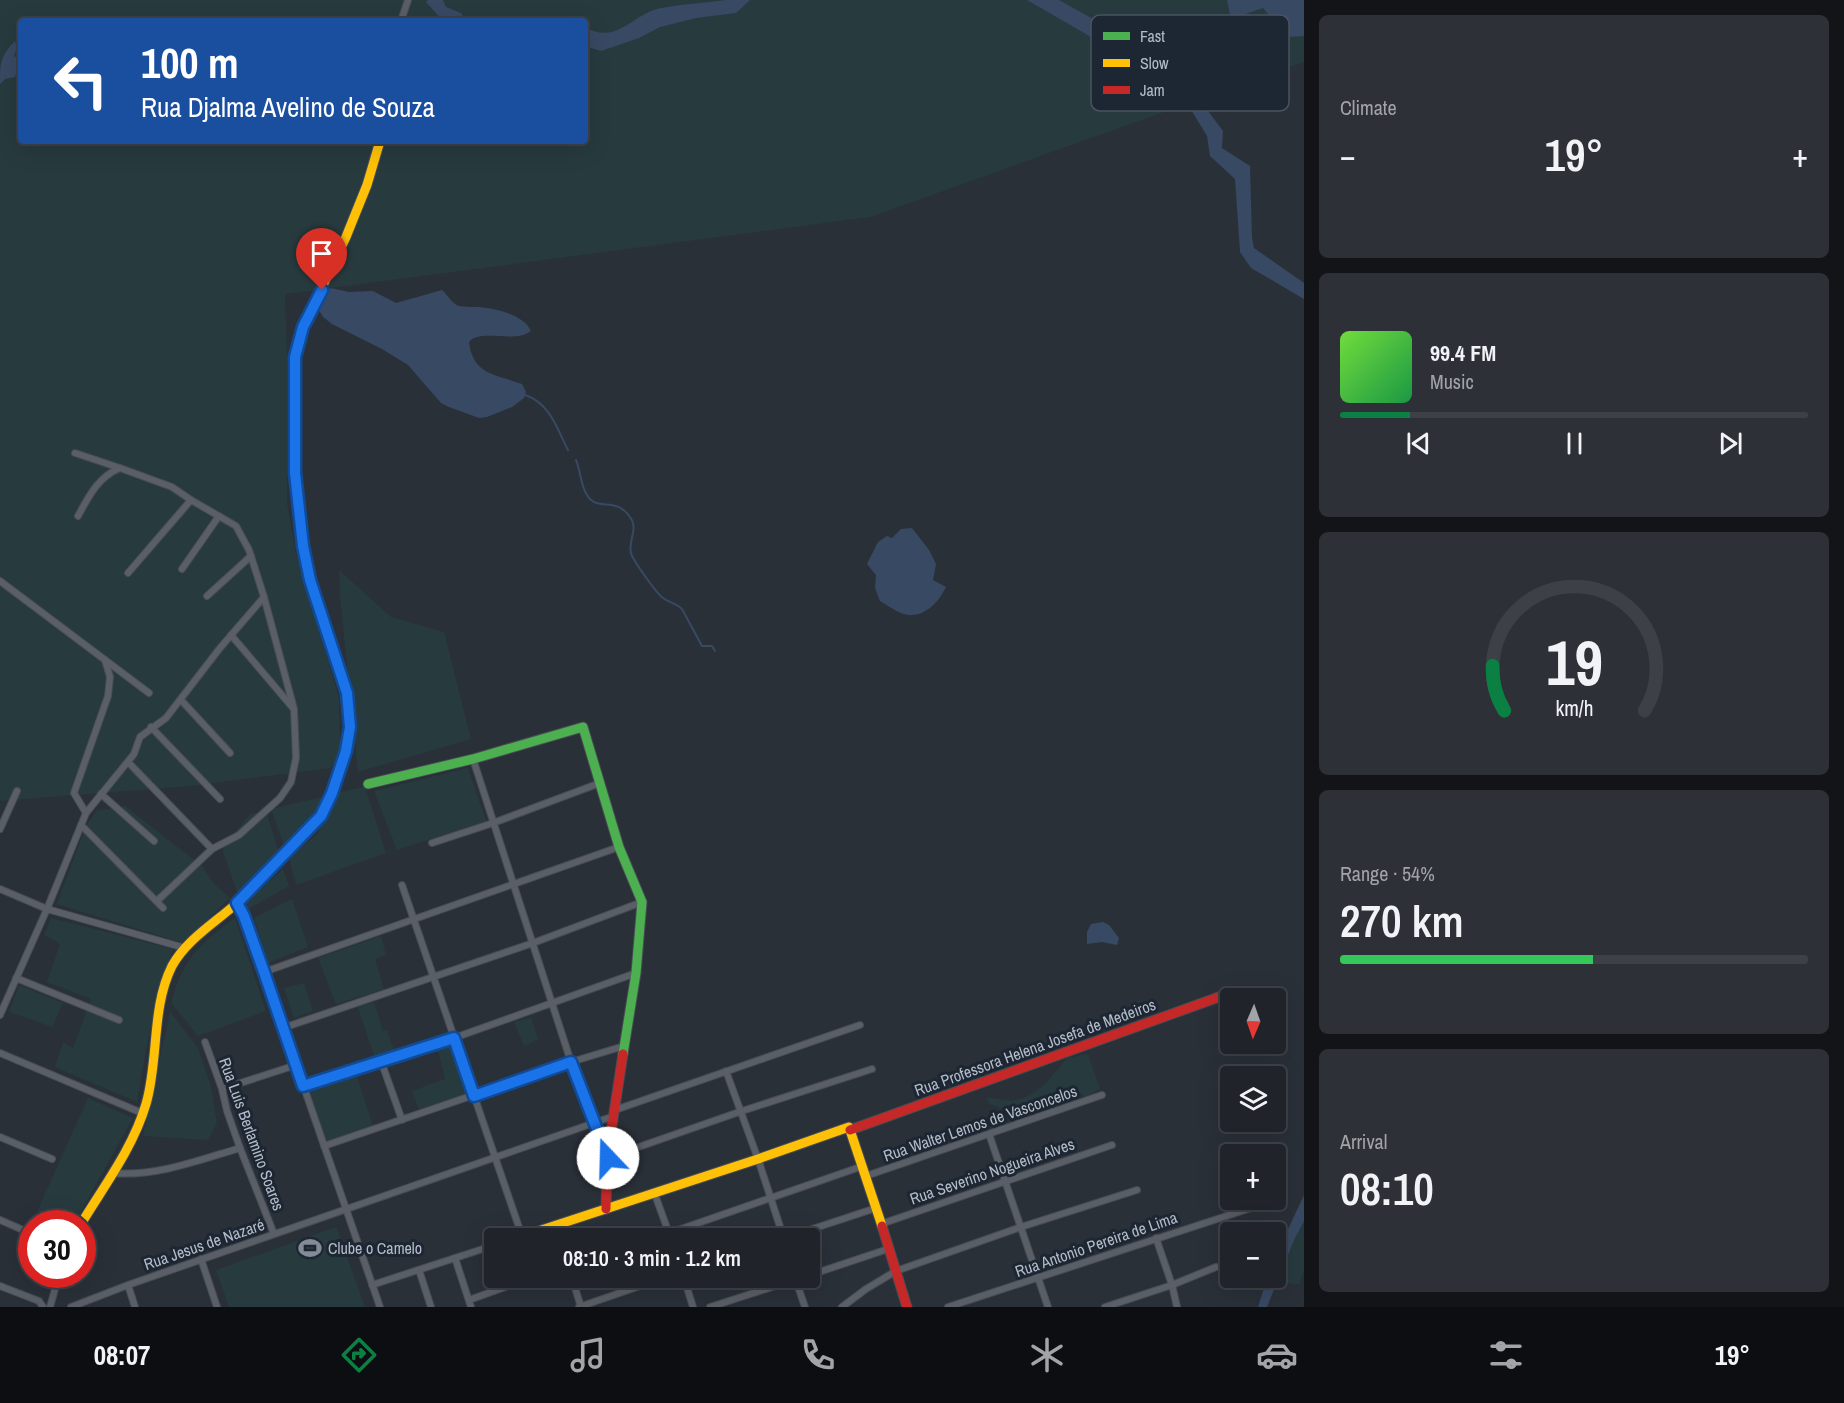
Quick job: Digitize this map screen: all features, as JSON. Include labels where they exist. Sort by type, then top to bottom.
[{"type":"street","points":[[402,18],[408,0]]},
{"type":"street","points":[[89,1210],[127,1148],[142,1113],[171,969],[185,948],[237,903],[321,816],[328,803],[346,751],[350,727],[347,693],[310,580],[297,503],[295,357],[303,327],[346,237],[367,185],[379,144]]},
{"type":"street","points":[[75,453],[172,487],[236,526],[251,556],[264,597],[294,710],[296,758],[291,782],[280,798],[239,835],[212,849],[157,901]]},
{"type":"street","points":[[78,516],[99,482],[109,472],[120,468]]},
{"type":"street","points":[[128,573],[191,500]]},
{"type":"street","points":[[182,569],[219,516]]},
{"type":"street","points":[[207,596],[251,556]]},
{"type":"street","points":[[0,581],[149,693]]},
{"type":"street","points":[[0,1015],[86,813],[134,754],[140,737],[166,718],[264,597]]},
{"type":"street","points":[[231,635],[294,710]]},
{"type":"street","points":[[86,813],[74,793],[108,696],[110,677],[105,660]]},
{"type":"street","points":[[181,700],[230,753]]},
{"type":"street","points":[[368,784],[473,759],[582,727],[619,848],[642,902],[636,973],[608,1158],[606,1209]]},
{"type":"street","points":[[151,728],[220,799]]},
{"type":"street","points":[[473,759],[571,1062],[608,1158]]},
{"type":"street","points":[[128,762],[212,849]]},
{"type":"street","points":[[432,843],[600,783]]},
{"type":"street","points":[[0,829],[17,792]]},
{"type":"street","points":[[101,794],[154,841]]},
{"type":"street","points":[[81,825],[163,908]]},
{"type":"street","points":[[264,972],[619,848]]},
{"type":"street","points":[[402,885],[495,1157],[515,1228]]},
{"type":"street","points":[[0,889],[47,909],[185,948]]},
{"type":"street","points":[[283,1028],[533,943],[642,902]]},
{"type":"street","points":[[237,903],[264,972],[380,1307]]},
{"type":"street","points":[[303,1086],[454,1038],[636,973]]},
{"type":"street","points":[[16,978],[118,1020]]},
{"type":"street","name":"Rua Professora Helena Josefa de Medeiros","points":[[550,1228],[849,1128],[1220,997]]},
{"type":"street","name":"Rua Jesus de Nazaré","points":[[71,1307],[201,1259],[594,1123],[614,1113],[726,1071],[860,1025]]},
{"type":"street","name":"Rua Luis Berlamino Soares","points":[[205,1042],[240,1148],[274,1234]]},
{"type":"street","points":[[324,1146],[624,1046]]},
{"type":"street","points":[[0,1053],[142,1113]]},
{"type":"street","points":[[381,1061],[402,1120]]},
{"type":"street","points":[[222,1089],[296,1065]]},
{"type":"street","points":[[608,1158],[742,1111],[872,1070]]},
{"type":"street","points":[[726,1071],[742,1111],[780,1228]]},
{"type":"street","name":"Rua Walter Lemos de Vasconcelos","points":[[866,1176],[1102,1095]]},
{"type":"street","points":[[849,1128],[907,1307]]},
{"type":"street","points":[[989,1134],[1048,1307]]},
{"type":"street","points":[[0,1137],[52,1159]]},
{"type":"street","name":"Rua Severino Nogueira Alves","points":[[881,1224],[1112,1145]]},
{"type":"street","points":[[111,1173],[165,1170],[240,1148]]},
{"type":"street","points":[[691,1228],[770,1197],[863,1166]]},
{"type":"street","points":[[842,1307],[896,1271],[1021,1227],[1137,1190]]},
{"type":"street","points":[[654,1192],[667,1228]]},
{"type":"street","points":[[816,1228],[876,1208]]},
{"type":"street","name":"Rua Antonio Pereira de Lima","points":[[948,1307],[1245,1210]]},
{"type":"street","points":[[0,1220],[18,1228]]},
{"type":"street","points":[[1156,1238],[1177,1307]]},
{"type":"street","points":[[372,1285],[484,1249]]},
{"type":"street","points":[[820,1272],[888,1249]]},
{"type":"street","points":[[455,1258],[470,1304],[507,1288]]},
{"type":"street","points":[[201,1259],[217,1307]]},
{"type":"street","points":[[1105,1307],[1172,1285],[1216,1267]]},
{"type":"street","points":[[419,1270],[431,1307]]},
{"type":"street","points":[[128,1285],[135,1307]]},
{"type":"street","points":[[0,1286],[39,1301],[43,1307]]},
{"type":"street","points":[[50,1307],[55,1288]]},
{"type":"street","points":[[575,1288],[580,1307],[634,1288]]},
{"type":"street","points":[[687,1288],[693,1307]]},
{"type":"street","points":[[710,1307],[769,1288]]},
{"type":"street","points":[[800,1288],[805,1307]]},
{"type":"green space","points":[[0,0],[1304,0],[1304,62],[1289,67],[1289,15],[1091,15],[1091,111],[1167,111],[870,217],[285,294],[287,503],[296,554],[339,697],[340,746],[337,761],[330,768],[190,786],[0,801]]},
{"type":"green space","points":[[339,570],[391,617],[444,632],[471,739],[358,772]]},
{"type":"green space","points":[[468,768],[486,821],[397,850],[374,791]]},
{"type":"green space","points":[[365,787],[386,853],[296,885],[289,858],[316,835],[340,792]]},
{"type":"green space","points":[[330,795],[285,848],[271,809]]},
{"type":"green space","points":[[125,806],[203,867],[213,883],[230,898],[183,943],[57,904],[85,828],[96,811]]},
{"type":"green space","points":[[266,811],[279,852],[239,897],[222,849],[250,814]]},
{"type":"green space","points":[[283,869],[289,886],[245,911],[243,906]]},
{"type":"green space","points":[[292,899],[308,947],[268,963],[254,918]]},
{"type":"green space","points":[[51,918],[173,949],[156,1005],[137,1102],[55,1067],[63,1042],[73,1048],[91,999],[47,982],[60,944],[44,935]]},
{"type":"green space","points":[[235,918],[266,1011],[198,1036],[171,1003],[175,988],[194,954]]},
{"type":"green space","points":[[381,936],[386,955],[375,959],[384,989],[336,1004],[318,958]]},
{"type":"green space","points":[[304,983],[313,1011],[294,1018],[284,988]]},
{"type":"green space","points":[[19,985],[63,1003],[52,1027],[9,1012]]},
{"type":"green space","points":[[374,1002],[383,1031],[387,1030],[395,1053],[375,1059],[358,1007]]},
{"type":"green space","points":[[170,1012],[198,1048],[211,1087],[217,1123],[208,1140],[143,1136]]},
{"type":"green space","points":[[531,1018],[538,1039],[524,1046],[514,1022]]},
{"type":"green space","points":[[452,1045],[468,1094],[419,1109],[412,1091],[445,1079],[438,1050]]},
{"type":"green space","points":[[1088,1054],[1100,1089],[1085,1097],[1077,1090],[1066,1102],[1047,1110],[1032,1105],[1019,1116],[990,1104],[986,1097],[1008,1101],[1031,1095],[1067,1058]]},
{"type":"green space","points":[[356,1074],[373,1126],[326,1141],[307,1088]]},
{"type":"green space","points":[[88,1098],[133,1118],[82,1210],[38,1210]]},
{"type":"green space","points":[[1304,1213],[1304,1271],[1299,1284],[1286,1281],[1286,1249]]},
{"type":"green space","name":"Clube o Camelo","points":[[336,1227],[365,1307],[229,1307],[216,1270]]},
{"type":"water","points":[[443,0],[446,7],[461,13],[464,18],[440,18],[426,2]]},
{"type":"water","points":[[750,0],[736,13],[696,18],[660,27],[639,38],[601,51],[588,47],[588,28],[606,33],[616,31],[651,11],[677,5]]},
{"type":"water","points":[[1027,0],[1059,0],[1091,18],[1091,37]]},
{"type":"water","points":[[1227,0],[1304,0],[1304,36],[1289,37],[1289,15],[1269,15],[1263,8],[1243,15],[1230,15]]},
{"type":"water","points":[[15,41],[17,48],[14,56],[18,58],[18,66],[15,77],[5,79],[0,84],[0,71],[6,51]]},
{"type":"water","points":[[1192,111],[1208,111],[1223,131],[1222,148],[1250,166],[1254,248],[1304,283],[1304,299],[1251,268],[1240,252],[1235,179],[1210,156],[1207,136]]},
{"type":"water","points":[[331,288],[349,292],[373,291],[396,303],[442,290],[456,305],[493,309],[516,316],[531,331],[516,336],[481,336],[469,342],[471,353],[480,367],[494,375],[522,384],[526,392],[524,398],[512,407],[479,418],[441,403],[408,365],[323,317],[319,310],[326,291]]},
{"type":"water","points":[[912,528],[929,550],[936,564],[933,580],[946,587],[934,605],[922,613],[908,615],[880,601],[875,588],[876,575],[867,564],[878,542],[887,536],[892,538],[901,529]]},
{"type":"water","points":[[1103,922],[1109,925],[1119,938],[1117,945],[1102,942],[1087,944],[1087,932],[1091,924]]},
{"type":"water","points":[[1304,1195],[1304,1221],[1286,1260],[1286,1233]]},
{"type":"water","points":[[1264,1288],[1275,1288],[1267,1307],[1258,1307]]},
{"type":"waterway","points":[[525,395],[547,410],[568,450]]},
{"type":"waterway","points":[[576,460],[583,486],[590,499],[599,504],[619,507],[633,521],[631,553],[645,576],[663,598],[682,609],[702,646],[712,646],[715,651]]},
{"type":"traffic: fast","points":[[295,456],[299,520],[307,568],[320,614],[345,684],[350,709],[350,727],[345,752],[330,798],[319,818]]},
{"type":"traffic: fast","points":[[368,784],[473,759],[583,727],[619,847],[642,902],[636,973],[623,1054]]},
{"type":"traffic: slow","points":[[295,456],[295,357],[303,327],[346,237],[367,185],[379,144]]},
{"type":"traffic: slow","points":[[90,1210],[134,1136],[146,1104],[153,1070],[161,999],[172,966],[193,939],[248,893],[319,818]]},
{"type":"traffic: slow","points":[[548,1228],[849,1127],[882,1226]]},
{"type":"traffic: jam","points":[[850,1130],[1220,997]]},
{"type":"traffic: jam","points":[[606,1209],[607,1158],[623,1054]]},
{"type":"traffic: jam","points":[[882,1226],[907,1307]]},
{"type":"place","name":"Clube o Camelo","points":[[310,1248]]},
{"type":"route","points":[[322,290],[303,327],[295,357],[295,473],[303,546],[310,580],[347,693],[350,727],[346,751],[332,793],[321,816],[237,903],[244,916],[303,1086],[454,1038],[474,1096],[571,1062],[608,1158]]}]
